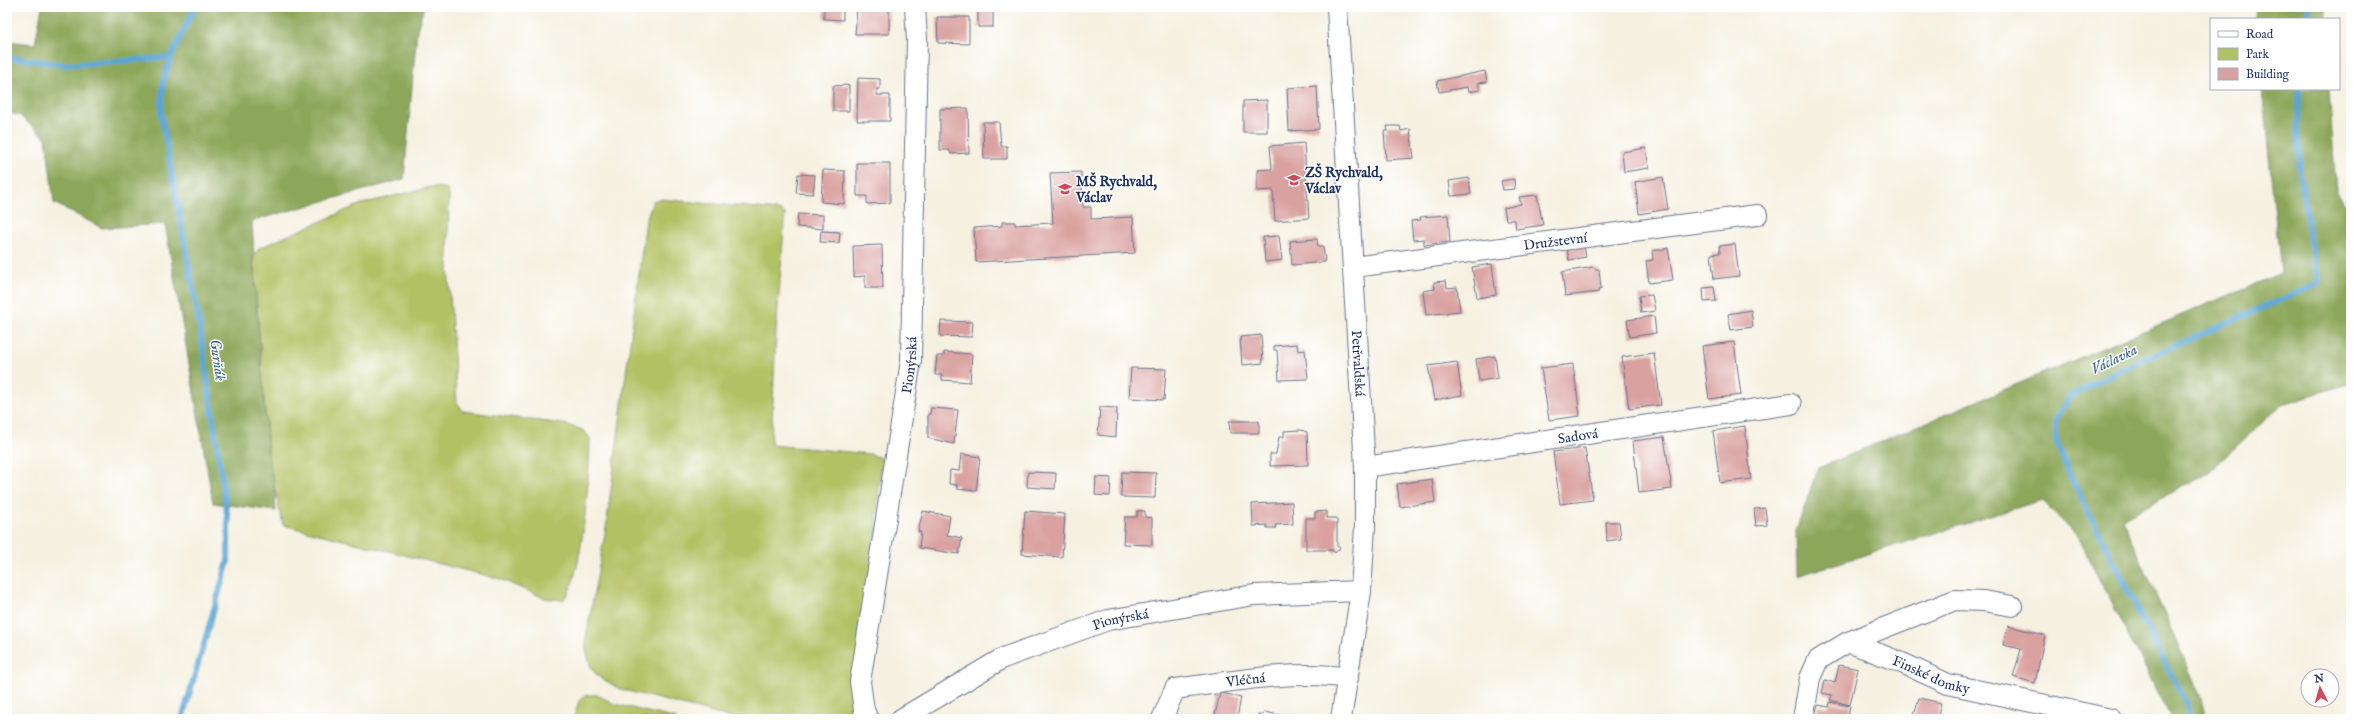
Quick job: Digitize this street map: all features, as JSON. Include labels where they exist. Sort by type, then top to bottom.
[{"type":"street","name":"Pionýrská","points":[[868,719],[864,710],[860,682],[911,361],[917,40],[915,7]]},
{"type":"street","name":"Petřvaldská","points":[[1337,7],[1365,467],[1365,527],[1361,591],[1341,719]]},
{"type":"street","name":"Družstevní","points":[[1353,267],[1757,215]]},
{"type":"street","name":"Sadová","points":[[1365,467],[1791,404]]},
{"type":"street","name":"Pionýrská","points":[[901,719],[1003,658],[1108,620],[1254,595],[1361,591]]},
{"type":"street","points":[[1802,719],[1810,678],[1818,660],[1848,642],[1954,600],[1984,601],[2012,606]]},
{"type":"street","name":"Finské domky","points":[[1848,642],[1948,684],[2111,719]]},
{"type":"street","name":"Vléčná","points":[[1162,719],[1175,689],[1224,682],[1306,675],[1348,678]]},
{"type":"green space","points":[[42,7],[424,7],[417,30],[404,179],[252,221],[253,258],[269,463],[274,481],[276,511],[213,503],[165,224],[102,228],[54,203],[46,138],[19,115],[7,113],[7,41],[35,44]]},
{"type":"green space","points":[[2254,7],[2326,7],[2326,18],[2255,18]]},
{"type":"green space","points":[[2262,90],[2329,90],[2336,190],[2351,213],[2351,383],[2282,404],[2209,472],[2123,519],[2200,695],[2206,719],[2172,719],[2076,535],[2042,500],[1797,576],[1796,531],[1818,468],[2281,273]]},
{"type":"green space","points":[[431,187],[446,188],[449,194],[448,265],[457,402],[463,411],[564,424],[583,430],[590,438],[587,497],[580,549],[576,572],[570,590],[563,600],[544,598],[500,579],[283,525],[269,463],[253,258],[259,248],[361,204]]},
{"type":"green space","points":[[660,199],[769,209],[781,211],[785,214],[776,333],[771,445],[870,454],[881,458],[882,465],[877,507],[877,544],[853,702],[853,719],[736,719],[620,689],[599,677],[591,668],[586,649],[586,637],[606,528],[646,220],[653,201]]},
{"type":"green space","points":[[586,695],[597,695],[615,704],[677,719],[573,719],[579,701]]},
{"type":"building","points":[[824,7],[843,7],[843,20],[824,19]]},
{"type":"building","points":[[857,7],[889,7],[889,34],[855,34]]},
{"type":"building","points":[[993,10],[993,27],[978,27],[978,11]]},
{"type":"building","points":[[937,17],[969,17],[969,44],[938,43]]},
{"type":"building","points":[[1485,71],[1487,82],[1478,83],[1480,90],[1468,92],[1467,87],[1439,92],[1437,81]]},
{"type":"building","points":[[858,78],[880,79],[880,89],[877,89],[877,95],[890,95],[890,121],[857,121]]},
{"type":"building","points":[[849,85],[849,111],[833,111],[833,86]]},
{"type":"building","points":[[1317,86],[1319,129],[1289,131],[1287,88]]},
{"type":"building","points":[[1267,100],[1267,132],[1243,132],[1243,101]]},
{"type":"building","points":[[968,108],[969,153],[951,154],[949,150],[940,150],[940,109]]},
{"type":"building","points":[[983,122],[999,122],[1001,146],[1007,146],[1007,159],[984,159]]},
{"type":"building","points":[[1387,126],[1400,126],[1401,131],[1410,129],[1414,158],[1386,160],[1384,131],[1388,131]]},
{"type":"building","points":[[1304,143],[1309,218],[1275,221],[1273,190],[1257,191],[1257,170],[1272,169],[1270,146]]},
{"type":"building","points":[[1646,148],[1649,168],[1624,172],[1622,152]]},
{"type":"building","points":[[857,163],[890,163],[890,203],[867,204],[867,196],[857,196]]},
{"type":"building","points":[[823,170],[845,171],[844,204],[821,202]]},
{"type":"building","points":[[1081,172],[1083,207],[1091,207],[1091,219],[1133,217],[1135,253],[976,262],[974,228],[1002,226],[1002,222],[1015,222],[1015,225],[1053,223],[1050,173]]},
{"type":"building","points":[[798,174],[815,175],[813,194],[796,193]]},
{"type":"building","points":[[1663,177],[1668,209],[1639,214],[1635,182]]},
{"type":"building","points":[[1469,178],[1471,194],[1451,196],[1449,181]]},
{"type":"building","points":[[1514,179],[1515,189],[1503,190],[1501,181]]},
{"type":"building","points":[[1537,195],[1543,225],[1516,229],[1515,220],[1506,220],[1504,208],[1521,204],[1519,197]]},
{"type":"building","points":[[798,214],[823,215],[823,229],[797,227]]},
{"type":"building","points":[[1448,215],[1450,242],[1424,245],[1424,239],[1413,240],[1411,221],[1421,220],[1420,217]]},
{"type":"building","points":[[821,231],[840,232],[839,243],[820,242]]},
{"type":"building","points":[[1279,236],[1282,260],[1265,262],[1263,237]]},
{"type":"building","points":[[1317,239],[1318,246],[1323,246],[1325,262],[1292,265],[1290,241]]},
{"type":"building","points":[[1735,244],[1739,276],[1714,279],[1711,254],[1720,253],[1719,246]]},
{"type":"building","points":[[882,245],[883,288],[865,288],[865,276],[854,277],[853,246]]},
{"type":"building","points":[[1584,245],[1586,257],[1569,260],[1567,249]]},
{"type":"building","points":[[1668,248],[1673,280],[1649,283],[1646,261],[1653,260],[1652,251]]},
{"type":"building","points":[[1492,264],[1496,295],[1477,298],[1472,267]]},
{"type":"building","points":[[1594,267],[1595,269],[1599,269],[1601,289],[1598,290],[1599,292],[1565,296],[1562,272]]},
{"type":"building","points":[[1446,281],[1447,288],[1457,287],[1460,311],[1426,315],[1423,291],[1435,289],[1434,282]]},
{"type":"building","points":[[1714,287],[1716,301],[1704,302],[1703,288]]},
{"type":"building","points":[[1652,295],[1655,311],[1641,313],[1639,296]]},
{"type":"building","points":[[1751,310],[1753,327],[1731,330],[1728,314]]},
{"type":"building","points":[[1654,316],[1656,333],[1630,337],[1627,320]]},
{"type":"building","points":[[941,321],[973,322],[972,337],[940,336]]},
{"type":"building","points":[[1261,335],[1263,363],[1242,365],[1240,337]]},
{"type":"building","points":[[1734,342],[1741,395],[1709,399],[1702,346]]},
{"type":"building","points":[[1297,344],[1298,351],[1305,350],[1308,379],[1279,380],[1277,350],[1274,350],[1274,346]]},
{"type":"building","points":[[944,352],[972,354],[970,382],[942,380],[942,375],[935,375],[937,356],[944,356]]},
{"type":"building","points":[[1654,353],[1661,405],[1629,409],[1622,357]]},
{"type":"building","points":[[1495,356],[1498,378],[1479,381],[1476,359]]},
{"type":"building","points":[[1457,362],[1462,395],[1434,400],[1428,366]]},
{"type":"building","points":[[1573,364],[1580,416],[1549,420],[1541,368]]},
{"type":"building","points":[[1131,368],[1166,369],[1164,400],[1129,398]]},
{"type":"building","points":[[1100,407],[1117,408],[1116,437],[1098,435]]},
{"type":"building","points":[[931,408],[958,410],[954,444],[928,438],[928,414],[930,414]]},
{"type":"building","points":[[1229,421],[1259,421],[1259,433],[1230,433]]},
{"type":"building","points":[[1745,426],[1751,479],[1720,483],[1713,431]]},
{"type":"building","points":[[1301,430],[1307,432],[1308,465],[1270,466],[1270,454],[1276,454],[1279,437],[1284,437],[1284,431]]},
{"type":"building","points":[[1664,437],[1672,489],[1639,493],[1633,441]]},
{"type":"building","points":[[1585,448],[1593,500],[1560,504],[1553,452]]},
{"type":"building","points":[[961,454],[980,457],[976,491],[957,489],[957,485],[949,484],[950,470],[959,471]]},
{"type":"building","points":[[1028,472],[1056,473],[1055,489],[1027,487]]},
{"type":"building","points":[[1122,472],[1156,473],[1155,498],[1121,497]]},
{"type":"building","points":[[1096,477],[1111,478],[1110,496],[1095,495]]},
{"type":"building","points":[[1432,479],[1435,502],[1400,507],[1397,484]]},
{"type":"building","points":[[1292,502],[1293,524],[1275,525],[1276,528],[1267,528],[1267,525],[1253,526],[1252,504]]},
{"type":"building","points":[[1765,508],[1767,525],[1756,526],[1754,509]]},
{"type":"building","points":[[923,511],[950,516],[947,535],[962,538],[959,554],[919,548],[921,532],[918,532]]},
{"type":"building","points":[[1025,511],[1065,514],[1062,557],[1022,554]]},
{"type":"building","points":[[1137,511],[1145,511],[1145,517],[1152,518],[1152,545],[1123,544],[1125,517],[1137,517]]},
{"type":"building","points":[[1327,511],[1327,518],[1337,518],[1337,546],[1340,548],[1335,553],[1332,550],[1306,550],[1306,518],[1315,518],[1315,512]]},
{"type":"building","points":[[1606,522],[1619,522],[1621,539],[1607,541]]},
{"type":"building","points":[[2008,626],[2045,635],[2035,683],[2013,677],[2021,649],[2003,645]]},
{"type":"building","points":[[1839,665],[1858,669],[1850,705],[1830,700],[1832,695],[1822,693],[1825,680],[1835,683]]},
{"type":"building","points":[[1220,693],[1241,697],[1237,719],[1214,719]]},
{"type":"building","points":[[1919,698],[1941,703],[1937,719],[1913,719]]},
{"type":"building","points":[[1830,702],[1850,706],[1847,719],[1821,719],[1822,716],[1815,715],[1818,705],[1829,707]]},
{"type":"building","points":[[1264,712],[1289,717],[1288,719],[1257,719],[1258,714],[1263,715]]},
{"type":"waterway","name":"Gurňák","points":[[182,719],[228,561],[228,520],[198,315],[161,114],[163,82],[171,57],[195,7]]},
{"type":"waterway","name":"Václavka","points":[[2308,18],[2309,7]]},
{"type":"waterway","points":[[7,57],[66,65],[171,57]]},
{"type":"waterway","name":"Václavka","points":[[2191,719],[2186,704],[2072,480],[2056,441],[2056,419],[2069,397],[2126,367],[2319,283],[2305,212],[2302,186],[2298,136],[2300,90]]},
{"type":"place","name":"ZŠ Rychvald, Václav","points":[[1294,180]]},
{"type":"place","name":"MŠ Rychvald, Václav","points":[[1065,189]]}]
